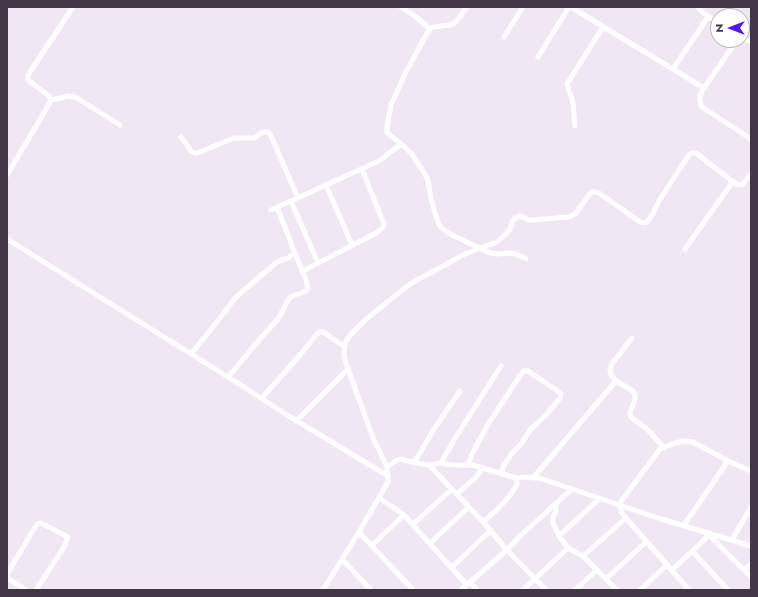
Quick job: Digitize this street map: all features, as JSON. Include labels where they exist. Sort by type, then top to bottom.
[{"type":"street","points":[[50,100],[49,96],[28,80],[27,77],[73,7]]},
{"type":"street","points":[[467,7],[456,22],[451,25],[433,27],[426,35],[405,74],[391,105],[387,122],[387,132],[411,153],[423,171],[428,180],[431,199],[439,224],[443,229],[454,236],[490,253],[510,253],[526,259]]},
{"type":"street","points":[[504,37],[523,7]]},
{"type":"street","points":[[538,57],[570,7],[704,88]]},
{"type":"street","points":[[673,69],[708,17],[698,7]]},
{"type":"street","points":[[404,8],[430,29]]},
{"type":"street","points":[[575,126],[573,102],[567,84],[603,27]]},
{"type":"street","points":[[732,48],[704,88],[700,97],[700,102],[702,107],[751,140]]},
{"type":"street","points":[[50,100],[73,96],[120,125]]},
{"type":"street","points":[[7,175],[50,100]]},
{"type":"street","points":[[181,137],[191,151],[196,153],[234,138],[254,138],[263,132],[268,132],[298,198]]},
{"type":"street","points":[[271,210],[362,169],[379,160],[402,144]]},
{"type":"street","points":[[330,590],[324,588],[388,482],[387,467],[374,438],[348,369],[344,352],[345,343],[352,333],[365,320],[410,284],[465,254],[497,242],[508,232],[513,220],[520,216],[533,220],[572,216],[576,213],[589,195],[592,192],[595,192],[599,193],[640,222],[645,223],[651,217],[662,197],[689,155],[692,153],[696,153],[736,184],[742,184],[751,174]]},
{"type":"street","points":[[303,271],[376,233],[383,227],[384,224],[362,169]]},
{"type":"street","points":[[685,249],[733,181]]},
{"type":"street","points":[[326,185],[352,245]]},
{"type":"street","points":[[291,201],[318,263]]},
{"type":"street","points":[[228,377],[278,319],[288,300],[292,296],[308,289],[303,271],[277,207]]},
{"type":"street","points":[[7,239],[388,476]]},
{"type":"street","points":[[191,354],[235,298],[277,262],[288,258],[295,253]]},
{"type":"street","points":[[288,258],[298,261]]},
{"type":"street","points":[[262,398],[300,356],[319,332],[323,332],[345,347]]},
{"type":"street","points":[[632,338],[612,364],[610,369],[616,381],[633,391],[635,395],[635,400],[630,412],[631,417],[648,430],[664,448]]},
{"type":"street","points":[[441,463],[501,366]]},
{"type":"street","points":[[296,420],[348,369]]},
{"type":"street","points":[[468,464],[487,426],[521,374],[524,371],[528,371],[561,394],[560,398],[547,414],[530,430],[522,443],[512,453],[503,466],[502,474]]},
{"type":"street","points":[[533,478],[616,381]]},
{"type":"street","points":[[414,463],[434,428],[460,390]]},
{"type":"street","points":[[619,504],[660,449],[683,441],[693,442],[751,472]]},
{"type":"street","points":[[387,467],[400,459],[429,465],[441,463],[452,465],[468,464],[516,478],[539,478],[751,546]]},
{"type":"street","points":[[684,525],[728,461]]},
{"type":"street","points":[[429,465],[546,590]]},
{"type":"street","points":[[457,494],[475,478],[483,468]]},
{"type":"street","points":[[483,522],[499,508],[517,485],[518,482],[516,478]]},
{"type":"street","points":[[413,524],[452,488]]},
{"type":"street","points":[[461,590],[508,550],[520,536],[572,489]]},
{"type":"street","points":[[379,498],[404,515],[452,567],[477,590]]},
{"type":"street","points":[[559,536],[600,498]]},
{"type":"street","points":[[556,504],[553,522],[559,536],[568,548],[583,556],[617,590]]},
{"type":"street","points":[[619,504],[622,513],[687,589]]},
{"type":"street","points":[[430,543],[469,507]]},
{"type":"street","points":[[732,540],[751,507]]},
{"type":"street","points":[[372,545],[404,515]]},
{"type":"street","points":[[583,556],[626,518]]},
{"type":"street","points":[[7,574],[37,524],[41,523],[62,534],[68,538],[64,547],[36,590]]},
{"type":"street","points":[[452,567],[491,530]]},
{"type":"street","points":[[359,532],[413,590]]},
{"type":"street","points":[[672,570],[710,534]]},
{"type":"street","points":[[710,534],[751,577]]},
{"type":"street","points":[[606,579],[646,542]]},
{"type":"street","points":[[523,590],[568,548]]},
{"type":"street","points":[[692,552],[728,590]]},
{"type":"street","points":[[342,559],[372,590]]},
{"type":"street","points":[[744,570],[751,564]]},
{"type":"street","points":[[640,590],[667,565]]},
{"type":"street","points":[[575,590],[598,570]]},
{"type":"street","points":[[7,578],[26,590]]}]
